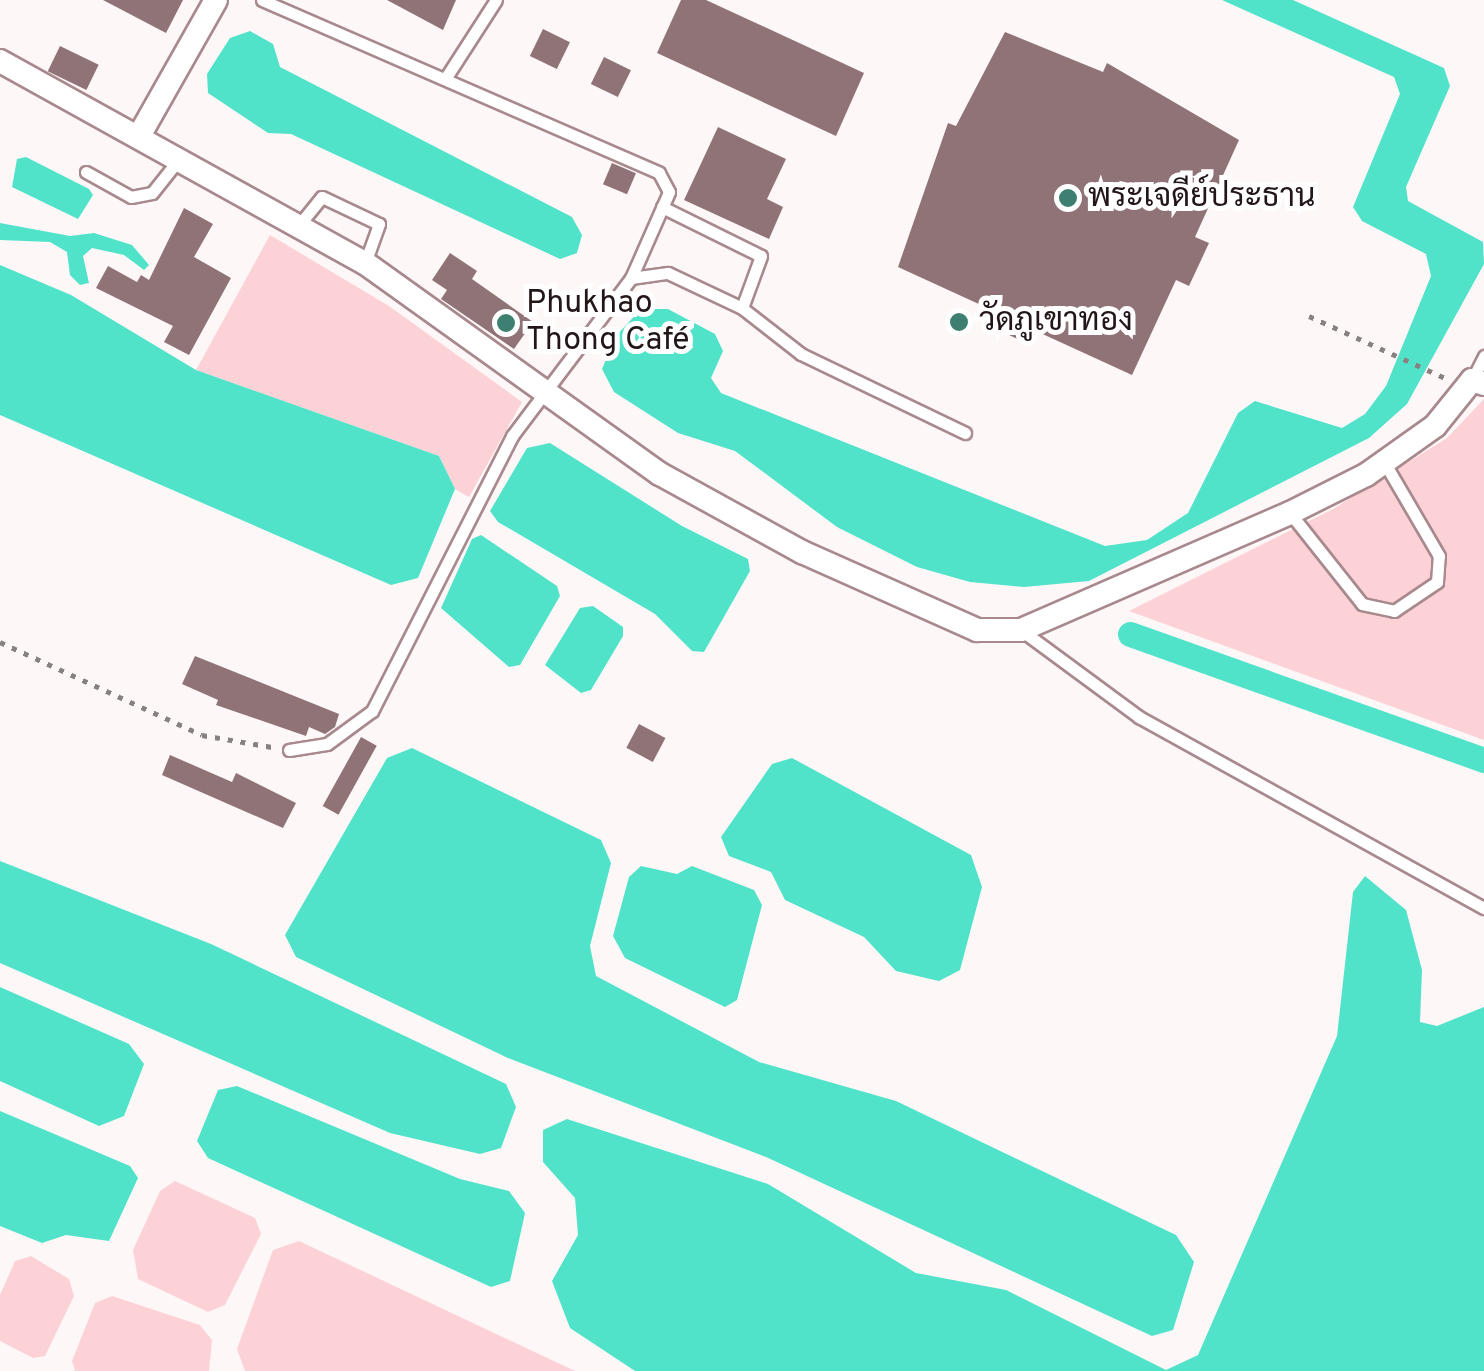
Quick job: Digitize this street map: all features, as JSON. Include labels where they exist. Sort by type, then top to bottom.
[{"type":"street","points":[[139,136],[216,0]]},
{"type":"street","points":[[0,61],[365,263],[660,474],[802,552],[942,619],[977,630],[1021,630],[1290,512],[1384,462],[1435,426],[1478,382]]},
{"type":"lane","points":[[262,0],[659,174],[669,192],[630,278],[470,507],[372,711],[328,744],[290,750]]},
{"type":"lane","points":[[445,78],[496,0]]},
{"type":"lane","points":[[86,172],[131,198],[152,193],[179,159]]},
{"type":"lane","points":[[300,225],[322,198],[379,224],[365,263]]},
{"type":"lane","points":[[662,207],[762,256],[742,308]]},
{"type":"lane","points":[[630,278],[668,274],[742,308],[802,354],[965,433]]},
{"type":"lane","points":[[1478,382],[1484,356]]},
{"type":"lane","points":[[1290,512],[1362,604],[1394,610],[1438,582],[1440,556],[1384,462]]},
{"type":"lane","points":[[1021,630],[1138,717],[1484,908]]},
{"type":"path","points":[[1309,316],[1439,376]]},
{"type":"path","points":[[0,642],[202,735],[290,750]]},
{"type":"shaded area","points":[[1222,0],[1293,0],[1444,68],[1450,86],[1406,187],[1408,201],[1483,242],[1484,264],[1407,404],[1369,438],[1089,581],[1024,587],[970,582],[917,567],[837,527],[735,451],[678,433],[614,392],[602,369],[616,336],[641,309],[668,309],[715,334],[723,351],[711,378],[721,393],[1105,546],[1147,540],[1188,513],[1238,413],[1255,401],[1342,428],[1365,414],[1386,386],[1431,276],[1426,254],[1362,221],[1353,207],[1400,94],[1394,77]]},
{"type":"shaded area","points":[[250,31],[273,44],[280,67],[572,217],[582,235],[577,253],[560,259],[291,134],[268,133],[208,93],[207,74],[230,38]]},
{"type":"shaded area","points":[[26,157],[89,189],[93,195],[78,219],[12,187],[17,159]]},
{"type":"shaded area","points":[[0,223],[70,236],[94,233],[132,245],[149,265],[144,270],[124,255],[92,248],[83,256],[89,283],[80,285],[70,275],[67,252],[50,242],[0,240]]},
{"type":"shaded area","points":[[270,235],[389,306],[522,402],[469,497],[455,489],[439,456],[196,370]]},
{"type":"shaded area","points":[[0,265],[71,295],[196,370],[439,456],[455,489],[418,578],[391,585],[0,415]]},
{"type":"shaded area","points":[[1484,399],[1484,740],[1129,611],[1333,509],[1447,438]]},
{"type":"shaded area","points":[[550,443],[682,526],[748,559],[750,571],[704,652],[692,651],[655,614],[498,522],[490,511],[527,448]]},
{"type":"shaded area","points":[[481,535],[557,586],[560,596],[520,665],[509,667],[441,608],[472,539]]},
{"type":"shaded area","points":[[593,606],[623,627],[623,636],[591,690],[581,693],[545,665],[580,608]]},
{"type":"shaded area","points":[[412,748],[601,840],[611,863],[590,946],[596,976],[759,1062],[896,1101],[1176,1235],[1194,1262],[1173,1330],[1152,1336],[766,1157],[508,1058],[296,957],[285,935],[387,758]]},
{"type":"shaded area","points":[[792,758],[971,855],[982,887],[960,970],[939,981],[896,971],[864,937],[785,900],[771,872],[729,856],[721,837],[772,764]]},
{"type":"shaded area","points":[[0,861],[211,944],[506,1084],[516,1107],[501,1148],[480,1154],[390,1133],[0,963]]},
{"type":"shaded area","points":[[641,866],[677,874],[692,866],[754,890],[762,905],[737,1000],[725,1007],[625,958],[613,936],[629,877]]},
{"type":"shaded area","points":[[1365,876],[1406,910],[1422,970],[1420,1022],[1437,1026],[1484,1007],[1484,1371],[635,1371],[570,1328],[552,1281],[578,1235],[575,1198],[543,1162],[543,1130],[567,1119],[768,1184],[916,1273],[1006,1290],[1166,1370],[1198,1355],[1337,1036],[1353,892]]},
{"type":"shaded area","points":[[0,987],[129,1044],[144,1064],[124,1116],[99,1126],[0,1081]]},
{"type":"shaded area","points":[[237,1086],[460,1179],[509,1191],[525,1213],[510,1281],[491,1287],[208,1158],[197,1141],[218,1090]]},
{"type":"shaded area","points":[[0,1111],[130,1166],[138,1178],[109,1241],[66,1235],[42,1243],[0,1226]]},
{"type":"shaded area","points":[[175,1181],[255,1218],[261,1234],[225,1305],[208,1312],[138,1279],[133,1250],[160,1191]]},
{"type":"shaded area","points":[[299,1241],[575,1371],[245,1371],[237,1349],[273,1250]]},
{"type":"shaded area","points":[[31,1256],[69,1279],[74,1296],[45,1356],[33,1358],[0,1341],[0,1295],[15,1261]]},
{"type":"shaded area","points":[[112,1296],[200,1325],[212,1340],[209,1371],[75,1371],[72,1361],[95,1303]]},
{"type":"building","points":[[103,0],[183,0],[166,33]]},
{"type":"building","points":[[387,0],[456,0],[443,30]]},
{"type":"building","points":[[681,0],[706,0],[864,73],[836,136],[657,53]]},
{"type":"building","points":[[543,29],[570,42],[557,69],[530,56]]},
{"type":"building","name":"พระเจดีย์ประธาน","points":[[1005,32],[1103,72],[1107,63],[1239,140],[1195,237],[1209,243],[1189,286],[1176,280],[1132,375],[1036,331],[1030,345],[988,325],[994,311],[898,267],[948,123],[956,126]]},
{"type":"building","points":[[60,46],[99,65],[86,90],[48,71]]},
{"type":"building","points":[[604,57],[631,70],[618,97],[591,84]]},
{"type":"building","points":[[718,127],[786,159],[767,199],[783,207],[769,239],[684,200]]},
{"type":"building","points":[[612,163],[636,173],[627,194],[603,184]]},
{"type":"building","points":[[184,208],[213,224],[194,257],[231,278],[189,355],[164,342],[173,326],[96,288],[108,266],[137,282],[141,275],[149,280]]},
{"type":"building","points":[[450,253],[477,271],[472,279],[533,322],[514,349],[441,299],[447,290],[432,280]]},
{"type":"building","points":[[195,656],[339,714],[335,727],[325,734],[309,727],[306,736],[216,705],[218,700],[182,684]]},
{"type":"building","points":[[639,724],[665,738],[653,762],[626,748]]},
{"type":"building","points":[[361,737],[377,746],[338,815],[323,806]]},
{"type":"building","points":[[170,755],[232,782],[236,773],[296,803],[283,828],[162,775]]},
{"type":"waterway","points":[[1130,634],[1484,760]]},
{"type":"place","name":"พระเจดีย์ประธาน","points":[[1068,198]]},
{"type":"place","name":"วัดภูเขาทอง","points":[[959,322]]},
{"type":"place","name":"Phukhao Thong Café","points":[[506,323]]}]
